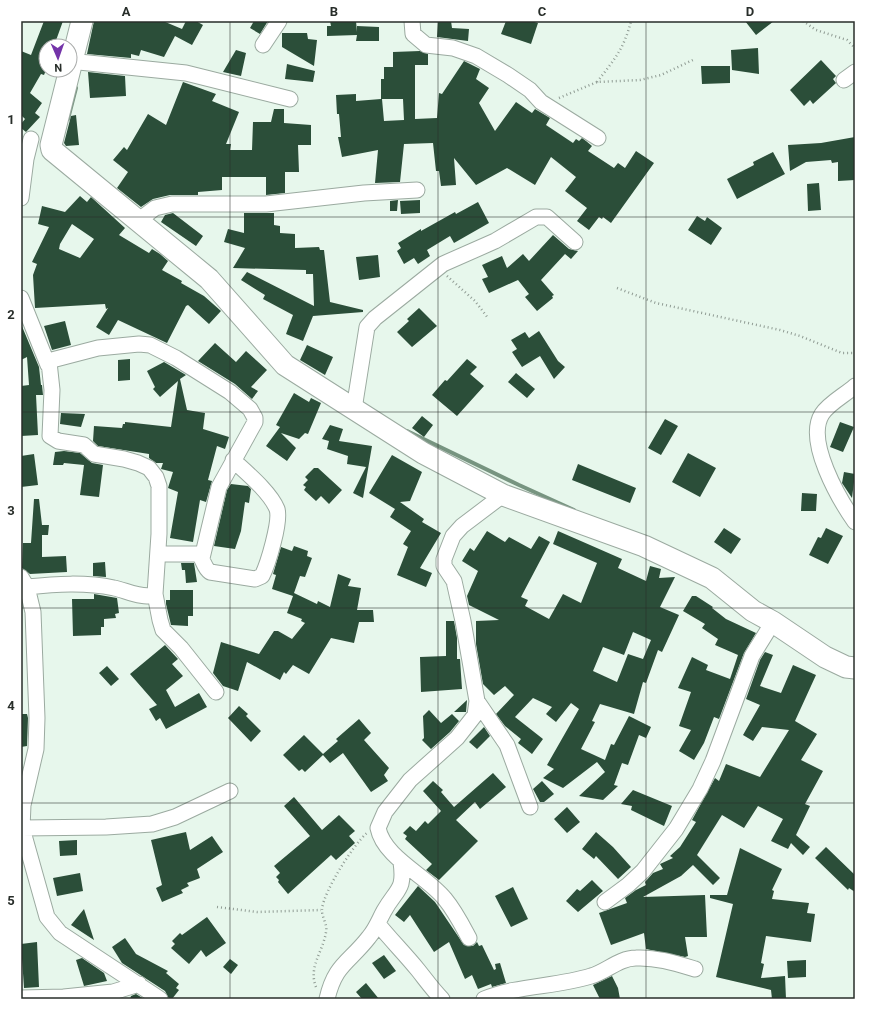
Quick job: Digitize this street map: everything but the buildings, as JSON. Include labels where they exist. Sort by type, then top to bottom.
[{"type":"street","points":[[78,38],[82,21]]},
{"type":"street","points":[[263,45],[279,21]]},
{"type":"street","points":[[412,21],[413,34],[426,45],[453,48],[476,56],[508,75],[530,90],[541,102],[598,138]]},
{"type":"street","points":[[78,62],[186,73],[290,99]]},
{"type":"street","points":[[21,192],[26,159],[64,78]]},
{"type":"street","points":[[35,138],[139,220],[209,279],[285,365],[423,452],[503,494],[644,546],[712,578],[753,611],[773,622],[825,658],[846,667],[855,668]]},
{"type":"street","points":[[139,220],[155,208],[172,204],[266,204],[364,193],[417,190]]},
{"type":"street","points":[[354,409],[367,327],[375,318],[437,268],[495,241],[540,216],[547,218],[575,242]]},
{"type":"street","points":[[21,298],[48,365],[52,390],[49,432],[53,439],[58,442],[84,445],[94,454],[138,463],[149,468],[156,477],[159,486],[158,554],[155,594],[160,620],[164,630],[182,648],[216,692]]},
{"type":"street","points":[[48,365],[52,360],[98,348],[144,344],[162,350],[230,392],[250,409],[255,418],[255,422],[219,487],[202,558]]},
{"type":"street","points":[[855,386],[823,413],[817,429],[824,463],[836,491],[855,522]]},
{"type":"street","points":[[158,554],[198,554],[202,558],[206,569],[210,572],[257,579],[262,576],[277,523],[278,511],[259,485],[233,460]]},
{"type":"street","points":[[469,938],[445,898],[422,876],[401,862],[379,834],[379,823],[393,800],[410,780],[458,738],[471,722],[477,709],[477,701],[457,592],[452,578],[444,566],[444,559],[453,536],[462,526],[503,494]]},
{"type":"street","points":[[155,594],[148,596],[112,587],[24,582],[33,612],[37,726],[33,766],[23,805],[22,830],[46,917],[52,925],[60,933],[160,999]]},
{"type":"street","points":[[605,902],[628,886],[643,870],[676,829],[700,789],[713,761],[752,656],[773,622]]},
{"type":"street","points":[[477,701],[507,745],[530,807]]},
{"type":"street","points":[[22,830],[106,828],[152,824],[175,817],[230,792]]},
{"type":"street","points":[[322,994],[339,968],[368,938],[378,924],[384,911],[401,888],[403,874],[401,862]]},
{"type":"street","points":[[378,924],[398,949],[418,970],[430,988],[442,999]]},
{"type":"street","points":[[484,999],[504,991],[591,976],[618,963],[634,958],[665,960],[695,969]]},
{"type":"street","points":[[21,998],[64,998],[114,992],[139,984]]},
{"type":"path","points":[[598,82],[627,40],[631,21]]},
{"type":"path","points":[[803,21],[816,30],[847,40],[855,48]]},
{"type":"path","points":[[541,102],[563,97],[598,82],[640,80],[661,75],[695,58]]},
{"type":"path","points":[[437,268],[456,282],[488,318]]},
{"type":"path","points":[[617,288],[656,303],[780,330],[800,336],[842,353],[855,353]]},
{"type":"path","points":[[322,994],[313,977],[313,968],[326,933],[322,910],[330,885],[363,837],[379,823]]},
{"type":"path","points":[[217,907],[257,912],[322,910]]},
{"type":"waterway","points":[[68,119],[76,88]]},
{"type":"waterway","points":[[407,431],[574,510]]}]
